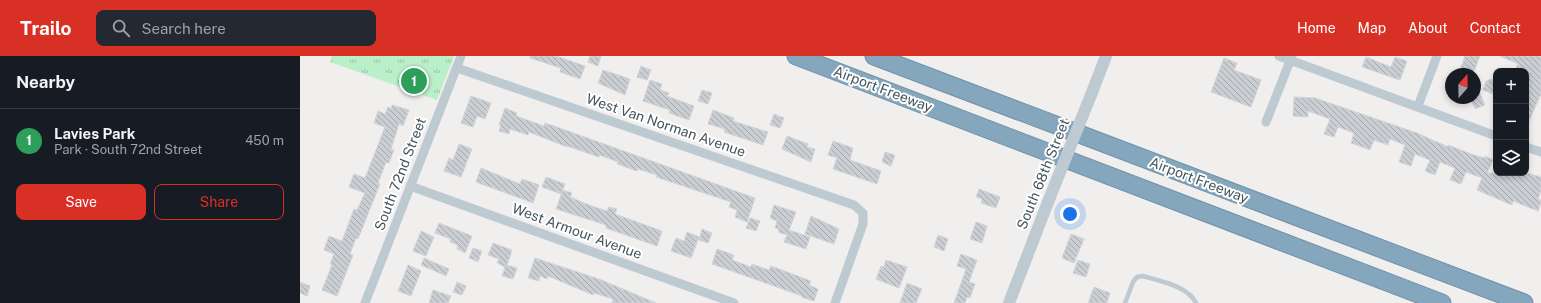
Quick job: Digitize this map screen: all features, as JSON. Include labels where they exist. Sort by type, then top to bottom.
[{"type":"highway","name":"Airport Freeway","points":[[796,56],[1442,303]]},
{"type":"highway","name":"Airport Freeway","points":[[874,56],[1524,303]]},
{"type":"street","name":"South 72nd Street","points":[[366,303],[461,56]]},
{"type":"street","name":"South 68th Street","points":[[1009,303],[1106,56]]},
{"type":"street","points":[[1279,56],[1292,58],[1493,135]]},
{"type":"street","points":[[1418,106],[1437,56]]},
{"type":"street","points":[[1266,122],[1292,58]]},
{"type":"street","name":"West Van Norman Avenue","points":[[457,68],[854,205],[863,213],[863,224],[835,303]]},
{"type":"street","points":[[1529,148],[1541,152]]},
{"type":"street","name":"West Armour Avenue","points":[[410,186],[734,303]]},
{"type":"lane","points":[[1124,303],[1133,282],[1137,277],[1144,276],[1183,291],[1194,298],[1196,303]]},
{"type":"green space","points":[[332,56],[454,56],[437,100],[330,62]]},
{"type":"building","points":[[530,56],[556,56],[585,66],[580,79],[560,72],[561,68],[530,58]]},
{"type":"building","points":[[590,56],[601,56],[598,66],[588,62]]},
{"type":"building","points":[[1465,56],[1480,56],[1475,68],[1461,68]]},
{"type":"building","points":[[1500,56],[1541,56],[1541,94],[1529,121],[1529,68],[1516,68],[1518,64]]},
{"type":"building","points":[[1366,57],[1391,67],[1395,57],[1407,61],[1400,80],[1362,67]]},
{"type":"building","points":[[1224,58],[1237,63],[1234,70],[1261,80],[1251,107],[1211,92]]},
{"type":"building","points":[[641,66],[651,70],[647,80],[637,77]]},
{"type":"building","points":[[603,70],[630,79],[625,95],[598,83]]},
{"type":"building","points":[[650,80],[662,84],[660,90],[669,93],[667,96],[694,106],[689,120],[669,113],[670,110],[643,101]]},
{"type":"building","points":[[1493,80],[1493,94],[1483,90],[1486,81]]},
{"type":"building","points":[[702,90],[712,93],[708,104],[698,101]]},
{"type":"building","points":[[471,96],[491,103],[485,119],[477,116],[473,127],[461,123]]},
{"type":"building","points":[[1481,96],[1485,105],[1475,109],[1473,104],[1481,104]]},
{"type":"building","points":[[1294,97],[1315,98],[1417,133],[1448,147],[1448,145],[1484,158],[1485,156],[1493,160],[1487,173],[1493,173],[1493,176],[1529,176],[1529,174],[1541,177],[1541,191],[1538,199],[1541,200],[1541,203],[1538,211],[1513,201],[1512,205],[1477,190],[1482,178],[1466,172],[1461,184],[1450,180],[1455,168],[1440,162],[1435,175],[1425,171],[1430,160],[1415,154],[1411,166],[1399,162],[1405,145],[1390,139],[1388,145],[1374,140],[1370,150],[1351,143],[1354,133],[1338,127],[1334,137],[1324,134],[1330,119],[1308,111],[1308,117],[1293,116]]},
{"type":"building","points":[[392,105],[409,110],[403,126],[399,124],[391,149],[394,150],[389,163],[386,162],[378,183],[380,184],[358,239],[356,238],[350,254],[353,255],[337,296],[322,290],[332,265],[330,264],[334,254],[324,250],[329,236],[342,241],[354,209],[357,210],[365,193],[349,187],[354,174],[365,178],[385,127],[374,123],[378,111],[385,114],[388,107],[391,109]]},
{"type":"building","points":[[505,108],[517,113],[516,116],[544,126],[545,123],[554,126],[755,198],[747,222],[735,217],[737,210],[729,207],[731,202],[656,177],[657,175],[638,169],[637,171],[617,164],[618,162],[600,155],[599,157],[567,147],[529,132],[528,135],[510,129],[509,134],[499,131],[501,125],[499,125]]},
{"type":"building","points":[[713,110],[734,118],[733,121],[768,132],[763,145],[724,132],[725,129],[708,124]]},
{"type":"building","points":[[774,114],[784,118],[780,128],[770,125]]},
{"type":"building","points":[[787,136],[808,144],[807,147],[815,149],[811,162],[782,149]]},
{"type":"building","points":[[833,141],[853,148],[850,160],[881,171],[877,184],[833,169],[837,158],[828,155]]},
{"type":"building","points":[[459,144],[472,149],[461,177],[444,171],[449,158],[453,160]]},
{"type":"building","points":[[885,152],[895,155],[891,166],[882,162]]},
{"type":"building","points":[[481,168],[520,184],[522,179],[539,185],[533,203],[476,182]]},
{"type":"building","points":[[546,177],[565,184],[561,194],[542,187]]},
{"type":"building","points":[[979,189],[1000,197],[996,208],[981,203],[982,199],[976,197]]},
{"type":"building","points":[[563,190],[572,193],[570,197],[589,205],[607,211],[609,207],[617,209],[615,214],[662,231],[657,246],[606,228],[606,225],[556,209]]},
{"type":"building","points":[[774,205],[796,212],[789,230],[810,237],[806,249],[784,242],[787,235],[778,232],[779,229],[775,228],[777,221],[770,218]]},
{"type":"building","points":[[811,216],[839,229],[834,244],[805,234]]},
{"type":"building","points":[[750,218],[760,221],[756,231],[746,228]]},
{"type":"building","points":[[976,222],[987,226],[982,243],[970,239]]},
{"type":"building","points":[[439,223],[472,236],[465,253],[457,249],[458,245],[450,242],[451,239],[435,233]]},
{"type":"building","points":[[702,229],[712,233],[708,243],[699,240]]},
{"type":"building","points":[[421,231],[434,237],[426,256],[413,251]]},
{"type":"building","points":[[687,232],[699,237],[691,258],[671,251],[676,238],[684,241]]},
{"type":"building","points":[[1071,234],[1084,239],[1074,263],[1062,258]]},
{"type":"building","points":[[938,235],[948,239],[944,251],[934,247]]},
{"type":"building","points":[[493,243],[512,250],[507,265],[517,268],[513,279],[502,276],[505,267],[497,263],[499,259],[488,255]]},
{"type":"building","points":[[473,248],[482,251],[478,262],[469,258]]},
{"type":"building","points":[[717,249],[734,255],[732,260],[751,267],[752,264],[769,270],[771,266],[811,281],[809,285],[818,289],[814,301],[712,264]]},
{"type":"building","points":[[961,254],[977,260],[969,282],[975,284],[970,298],[967,297],[965,303],[954,303],[966,269],[957,266]]},
{"type":"building","points":[[424,258],[449,269],[446,276],[421,265]]},
{"type":"building","points":[[535,258],[599,279],[656,303],[612,303],[613,299],[594,293],[593,295],[548,276],[547,279],[540,276],[539,281],[528,278]]},
{"type":"building","points":[[886,260],[907,267],[899,288],[876,279],[881,266],[884,267]]},
{"type":"building","points":[[1078,260],[1090,264],[1086,277],[1073,273]]},
{"type":"building","points":[[408,265],[421,271],[411,296],[398,291]]},
{"type":"building","points":[[300,282],[310,286],[307,296],[300,293]]},
{"type":"building","points":[[457,282],[466,286],[462,295],[453,292]]},
{"type":"building","points":[[907,283],[922,289],[916,303],[900,303]]},
{"type":"building","points":[[1094,287],[1110,293],[1107,303],[1088,303]]},
{"type":"building","points":[[433,290],[451,296],[448,303],[429,303]]},
{"type":"place","name":"Lavies Park","points":[[414,81]]}]
